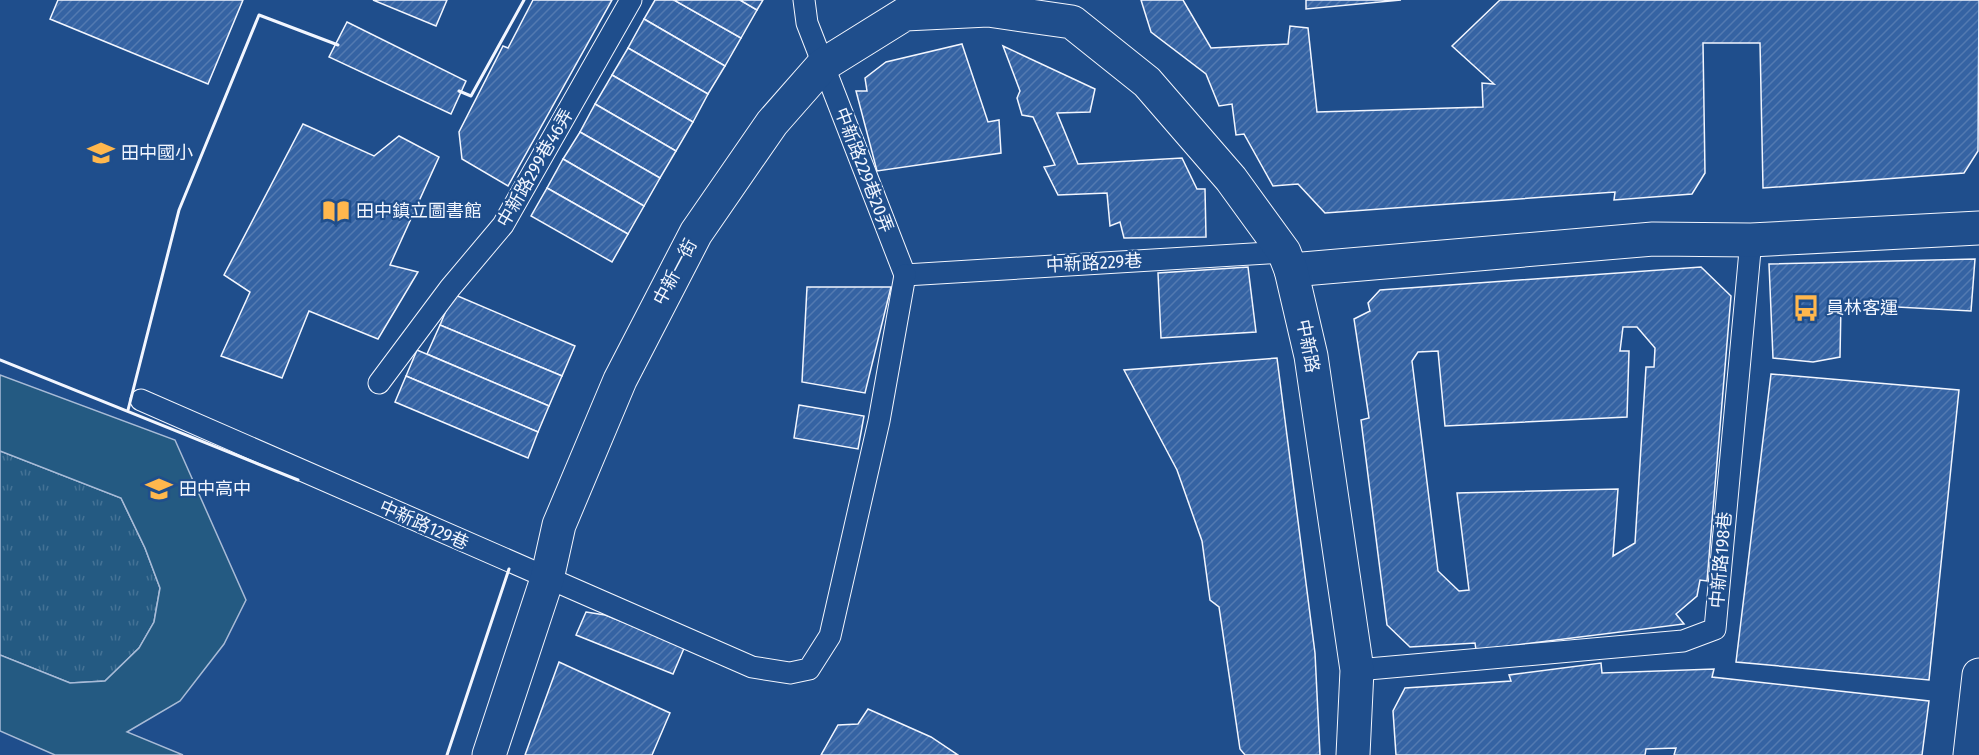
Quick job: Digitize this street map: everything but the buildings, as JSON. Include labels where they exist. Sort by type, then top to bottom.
[{"type":"street","name":"中新一街","points":[[489,755],[547,579],[559,525],[621,380],[675,270],[696,233],[771,123],[823,65],[905,14],[988,10],[1075,11]]},
{"type":"street","name":"中新路","points":[[1075,11],[1148,82],[1231,179],[1287,261],[1311,356],[1357,670],[1353,755]]},
{"type":"street","points":[[1287,261],[1653,239],[1751,240],[1979,228]]},
{"type":"street","points":[[1970,755],[1978,690]]},
{"type":"lane","name":"中新路299巷46弄","points":[[380,383],[450,288],[503,225],[631,0]]},
{"type":"lane","points":[[804,0],[807,23],[823,65]]},
{"type":"lane","name":"中新路229巷20弄","points":[[823,65],[905,275]]},
{"type":"lane","name":"中新路198巷","points":[[1357,670],[1683,641],[1715,629],[1751,240]]},
{"type":"lane","name":"中新路229巷","points":[[905,275],[1287,261]]},
{"type":"lane","name":"中新路129巷","points":[[141,400],[752,667],[790,673],[809,669],[830,636],[879,421],[905,275]]},
{"type":"green space","points":[[0,375],[175,440],[246,600],[224,644],[180,701],[127,732],[183,755],[55,755],[0,731],[0,655],[70,683],[105,681],[139,648],[154,622],[160,588],[145,548],[121,498],[0,451]]},
{"type":"green space","points":[[0,451],[121,498],[145,548],[160,588],[154,622],[139,648],[105,681],[70,683],[0,655]]},
{"type":"wall","points":[[459,91],[471,96],[524,0]]},
{"type":"wall","points":[[128,410],[179,210],[259,15],[338,45]]},
{"type":"wall","points":[[0,360],[298,480]]},
{"type":"wall","points":[[447,755],[509,569]]},
{"type":"place","name":"田中國小","points":[[101,153]]},
{"type":"place","name":"田中鎮立圖書館","points":[[336,211]]},
{"type":"place","name":"員林客運","points":[[1806,308]]},
{"type":"place","name":"田中高中","points":[[159,489]]}]
